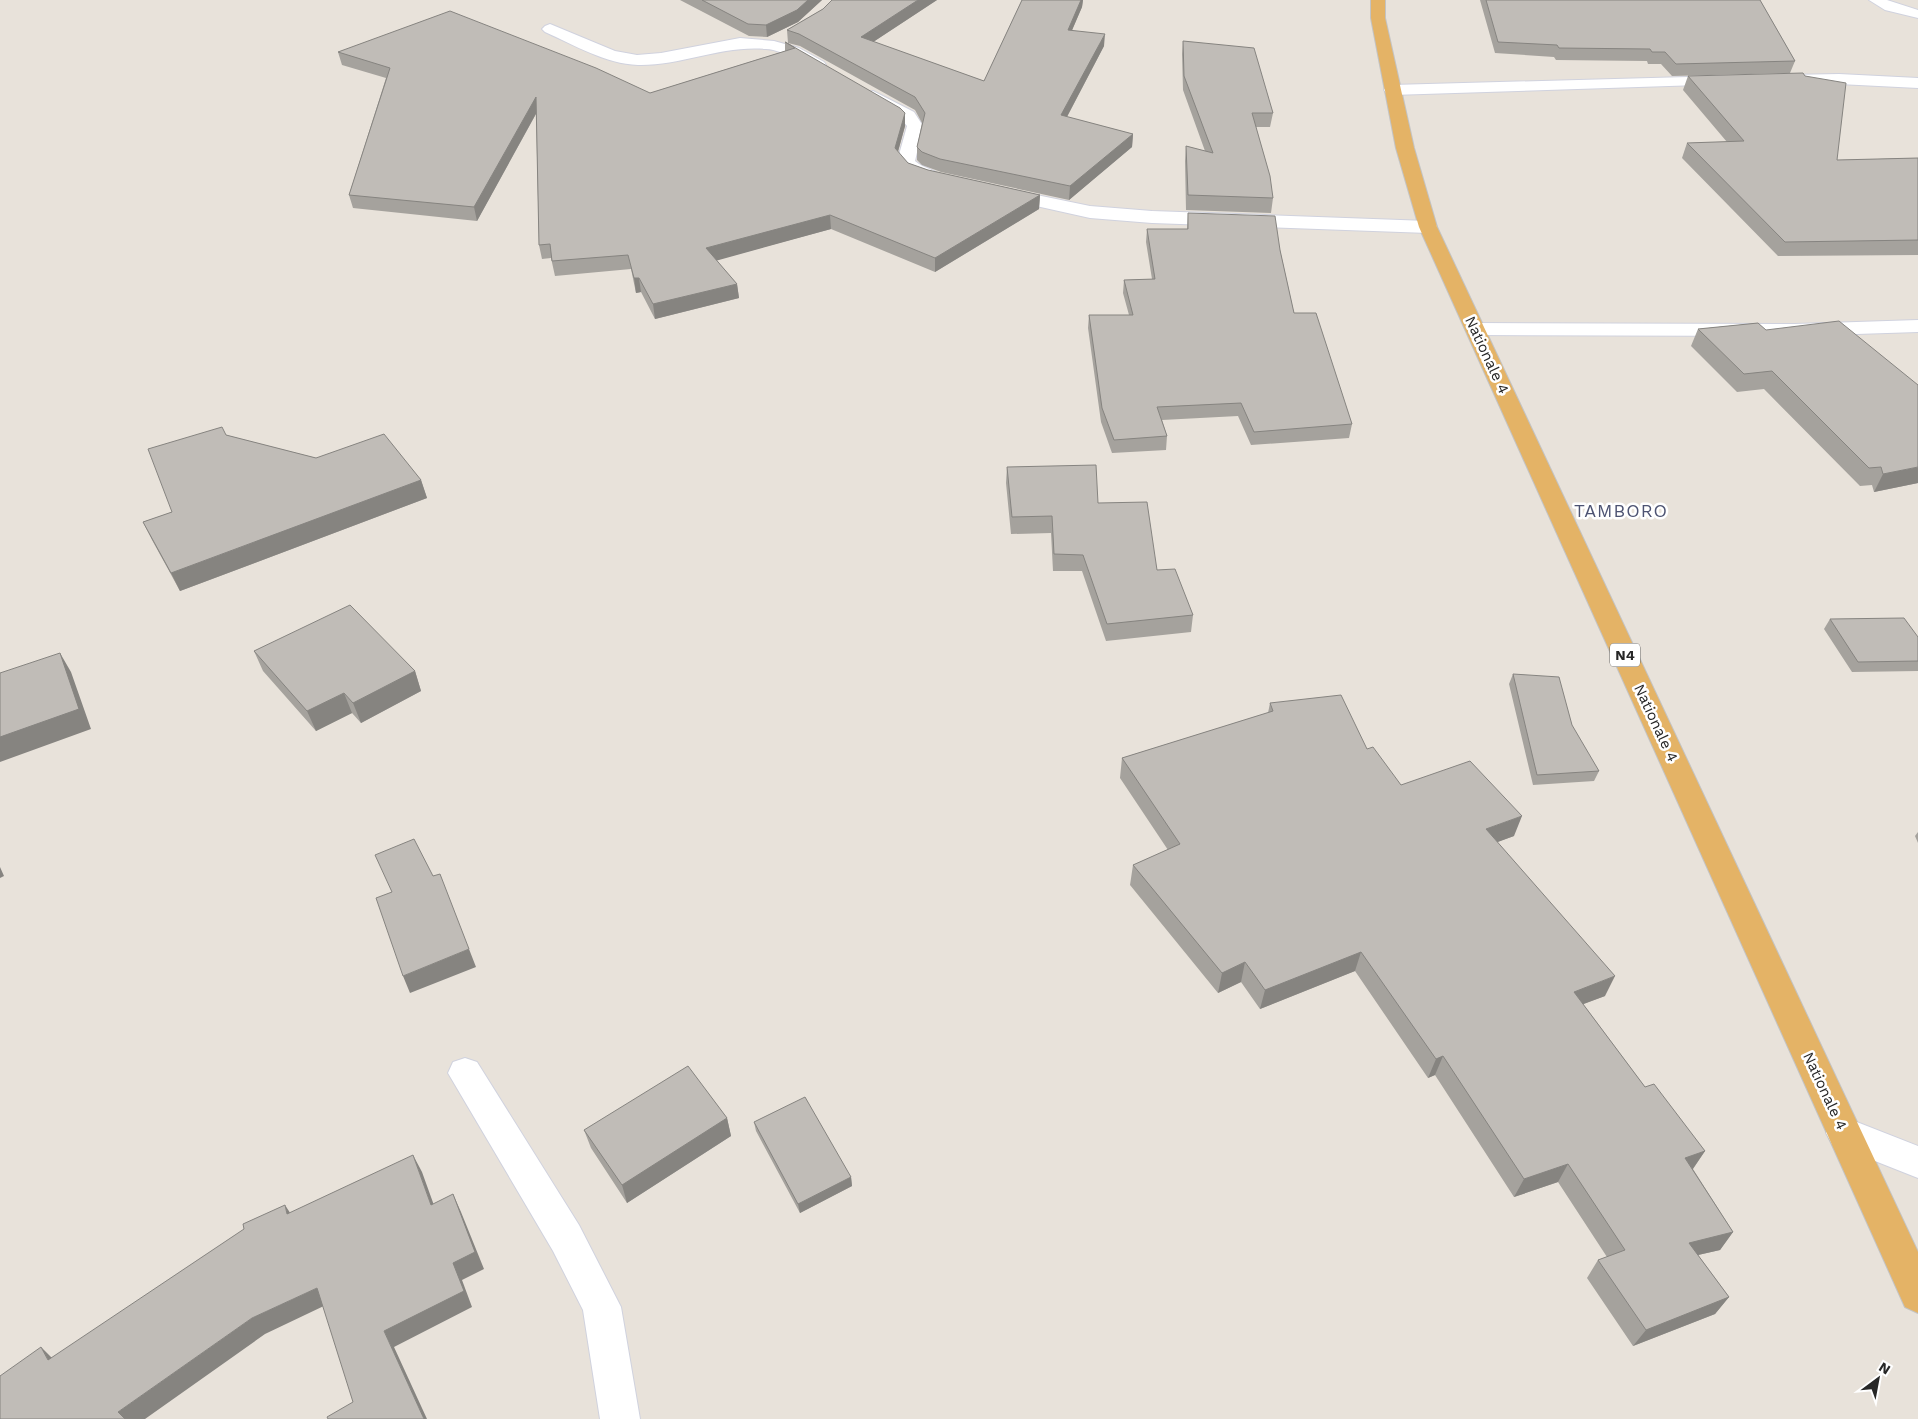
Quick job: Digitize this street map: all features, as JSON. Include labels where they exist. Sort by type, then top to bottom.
[{"type":"highway","name":"Nationale 4","points":[[1378,0],[1378,18],[1404,148],[1428,227],[1918,1294]]},
{"type":"street","points":[[1876,0],[1890,7],[1918,14]]},
{"type":"street","points":[[550,29],[611,55],[637,60],[661,58],[740,43],[769,44],[794,51],[829,71]]},
{"type":"street","points":[[769,44],[786,35]]},
{"type":"street","points":[[1771,81],[1839,79],[1918,83]]},
{"type":"street","points":[[1392,90],[1743,81]]},
{"type":"street","points":[[863,90],[908,116],[915,126],[906,162],[915,171],[954,182]]},
{"type":"street","points":[[984,188],[1090,212],[1152,217],[1428,227]]},
{"type":"street","points":[[1476,329],[1795,330],[1918,326]]},
{"type":"street","points":[[465,1074],[566,1238],[602,1307],[620,1419]]},
{"type":"street","points":[[1844,1133],[1918,1162]]},
{"type":"building","points":[[702,0],[808,0],[797,10],[766,25],[748,24]]},
{"type":"building","points":[[832,0],[918,0],[861,37],[984,81],[1022,0],[1081,0],[1068,30],[1105,34],[1061,115],[1133,134],[1070,186],[940,159],[922,152],[917,147],[925,113],[915,97],[799,34],[787,30],[823,9]]},
{"type":"building","points":[[1486,0],[1760,0],[1795,61],[1676,64],[1665,52],[1652,52],[1650,49],[1559,48],[1557,45],[1498,42]]},
{"type":"building","points":[[450,11],[596,68],[650,93],[795,48],[785,42],[900,108],[905,113],[895,148],[908,163],[928,170],[1040,195],[935,258],[830,215],[706,248],[737,284],[653,304],[639,278],[634,278],[628,255],[552,261],[550,244],[539,245],[536,97],[474,207],[349,195],[390,68],[338,52]]},
{"type":"building","points":[[1183,41],[1254,48],[1273,113],[1252,113],[1270,176],[1273,198],[1188,195],[1186,146],[1213,153],[1184,76]]},
{"type":"building","points":[[1803,73],[1805,76],[1846,83],[1837,160],[1918,158],[1918,240],[1785,242],[1687,143],[1744,141],[1688,76]]},
{"type":"building","points":[[1188,213],[1275,216],[1280,250],[1294,313],[1316,313],[1352,424],[1254,432],[1241,403],[1157,407],[1167,436],[1114,440],[1102,408],[1089,315],[1133,315],[1124,280],[1155,279],[1147,229],[1188,229]]},
{"type":"building","points":[[1839,321],[1918,385],[1918,467],[1883,474],[1881,467],[1869,468],[1772,371],[1744,374],[1698,329],[1758,323],[1766,330]]},
{"type":"building","points":[[222,427],[226,435],[316,458],[384,434],[421,480],[171,573],[143,522],[172,512],[148,449]]},
{"type":"building","points":[[1096,465],[1098,503],[1147,502],[1157,570],[1175,569],[1193,615],[1107,624],[1083,555],[1054,554],[1052,516],[1012,517],[1007,467]]},
{"type":"building","points":[[350,605],[415,671],[353,703],[344,693],[307,711],[254,651]]},
{"type":"building","points":[[1904,618],[1918,637],[1918,661],[1858,662],[1830,619]]},
{"type":"building","points":[[60,653],[79,709],[0,737],[0,673]]},
{"type":"building","points":[[1513,674],[1559,677],[1572,725],[1599,771],[1537,775]]},
{"type":"building","points":[[1341,695],[1367,749],[1373,747],[1401,785],[1470,761],[1522,816],[1486,829],[1615,976],[1574,992],[1645,1087],[1654,1084],[1705,1151],[1685,1158],[1733,1232],[1689,1243],[1729,1297],[1646,1330],[1598,1260],[1625,1250],[1568,1164],[1524,1179],[1443,1056],[1436,1059],[1361,952],[1265,990],[1245,962],[1222,973],[1133,865],[1180,844],[1122,758],[1273,711],[1270,703]]},
{"type":"building","points":[[414,839],[433,876],[440,874],[469,949],[403,976],[376,898],[392,892],[375,855]]},
{"type":"building","points":[[688,1066],[727,1118],[622,1185],[584,1130]]},
{"type":"building","points":[[805,1097],[851,1177],[798,1204],[754,1122]]},
{"type":"building","points":[[413,1155],[431,1205],[453,1194],[475,1252],[453,1263],[464,1291],[384,1331],[424,1419],[328,1419],[327,1417],[353,1402],[317,1288],[252,1318],[118,1412],[125,1419],[0,1419],[0,1376],[41,1347],[48,1360],[244,1229],[243,1224],[285,1205],[287,1214]]},
{"type":"district","name":"TAMBORO","points":[[1621,510]]}]
